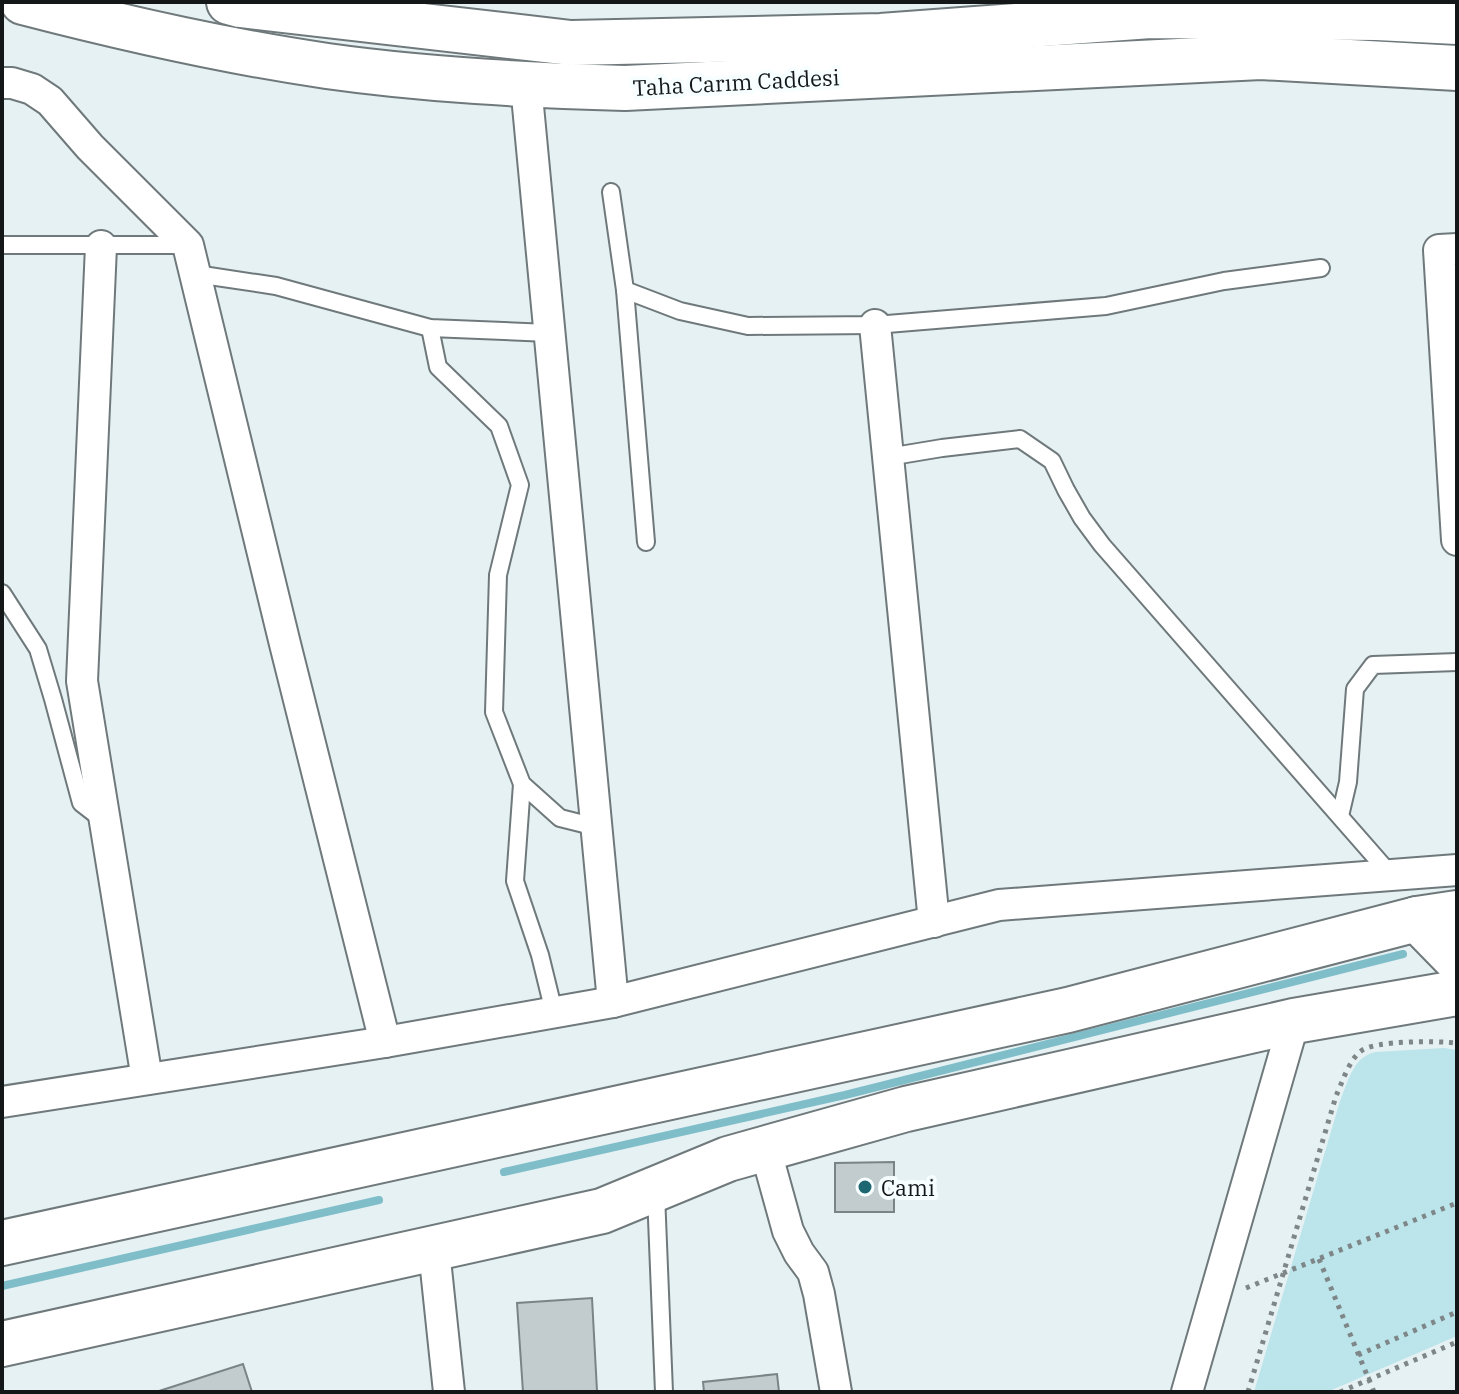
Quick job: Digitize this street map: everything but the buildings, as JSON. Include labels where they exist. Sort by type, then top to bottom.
[{"type":"main road","name":"Taha Carım Caddesi","points":[[23,2],[146,33],[236,51],[426,78],[526,85],[625,88],[1261,57],[1457,68]]},
{"type":"main road","name":"Taha Carım Caddesi","points":[[229,2],[571,43],[881,36],[1150,16],[1377,18],[1457,22]]},
{"type":"main road","points":[[2,1243],[1068,1010],[1437,916],[1457,960]]},
{"type":"main road","points":[[2,1344],[602,1211],[728,1159],[906,1109],[1294,1021],[1457,993]]},
{"type":"street","points":[[2,83],[32,89],[50,101],[90,147],[188,245],[385,1042]]},
{"type":"street","points":[[526,85],[613,1002]]},
{"type":"street","points":[[101,246],[82,681],[147,1079]]},
{"type":"street","points":[[1457,249],[1439,250],[1457,540]]},
{"type":"street","points":[[875,325],[934,922]]},
{"type":"street","points":[[2,1102],[385,1042],[613,1002],[999,905],[1457,870]]},
{"type":"street","points":[[1391,875],[1437,916]]},
{"type":"street","points":[[1187,1392],[1294,1021]]},
{"type":"street","points":[[765,1148],[788,1231],[813,1272],[836,1392]]},
{"type":"street","points":[[434,1250],[449,1392]]},
{"type":"lane","points":[[611,192],[625,290],[646,542]]},
{"type":"lane","points":[[2,245],[188,245]]},
{"type":"lane","points":[[625,290],[680,311],[748,326],[875,325],[1106,306],[1224,281],[1321,268]]},
{"type":"lane","points":[[196,274],[276,286],[430,328],[549,333]]},
{"type":"lane","points":[[430,328],[438,367],[499,426],[520,485],[498,575],[494,712],[522,784],[515,881],[540,955],[554,1012]]},
{"type":"lane","points":[[888,457],[1020,439],[1052,461],[1082,518],[1102,545],[1391,875]]},
{"type":"lane","points":[[2,593],[38,649],[81,803],[104,821]]},
{"type":"lane","points":[[1340,816],[1348,782],[1355,689],[1373,665],[1457,662]]},
{"type":"lane","points":[[522,784],[560,818],[596,827]]},
{"type":"lane","points":[[655,1189],[664,1392]]},
{"type":"path","points":[[1248,1392],[1336,1096],[1358,1052],[1369,1047],[1399,1043],[1457,1043]]},
{"type":"path","points":[[1213,1301],[1457,1203]]},
{"type":"path","points":[[1319,1259],[1374,1392]]},
{"type":"path","points":[[1358,1355],[1457,1312]]},
{"type":"path","points":[[1340,1392],[1457,1342]]},
{"type":"shaded area","points":[[1457,1050],[1457,1336],[1327,1392],[1254,1392],[1340,1101],[1352,1071],[1368,1054],[1376,1052]]},
{"type":"waterway","points":[[504,1172],[845,1095],[1403,954]]},
{"type":"waterway","points":[[2,1286],[379,1200]]},
{"type":"place","name":"Cami","points":[[865,1187]]}]
